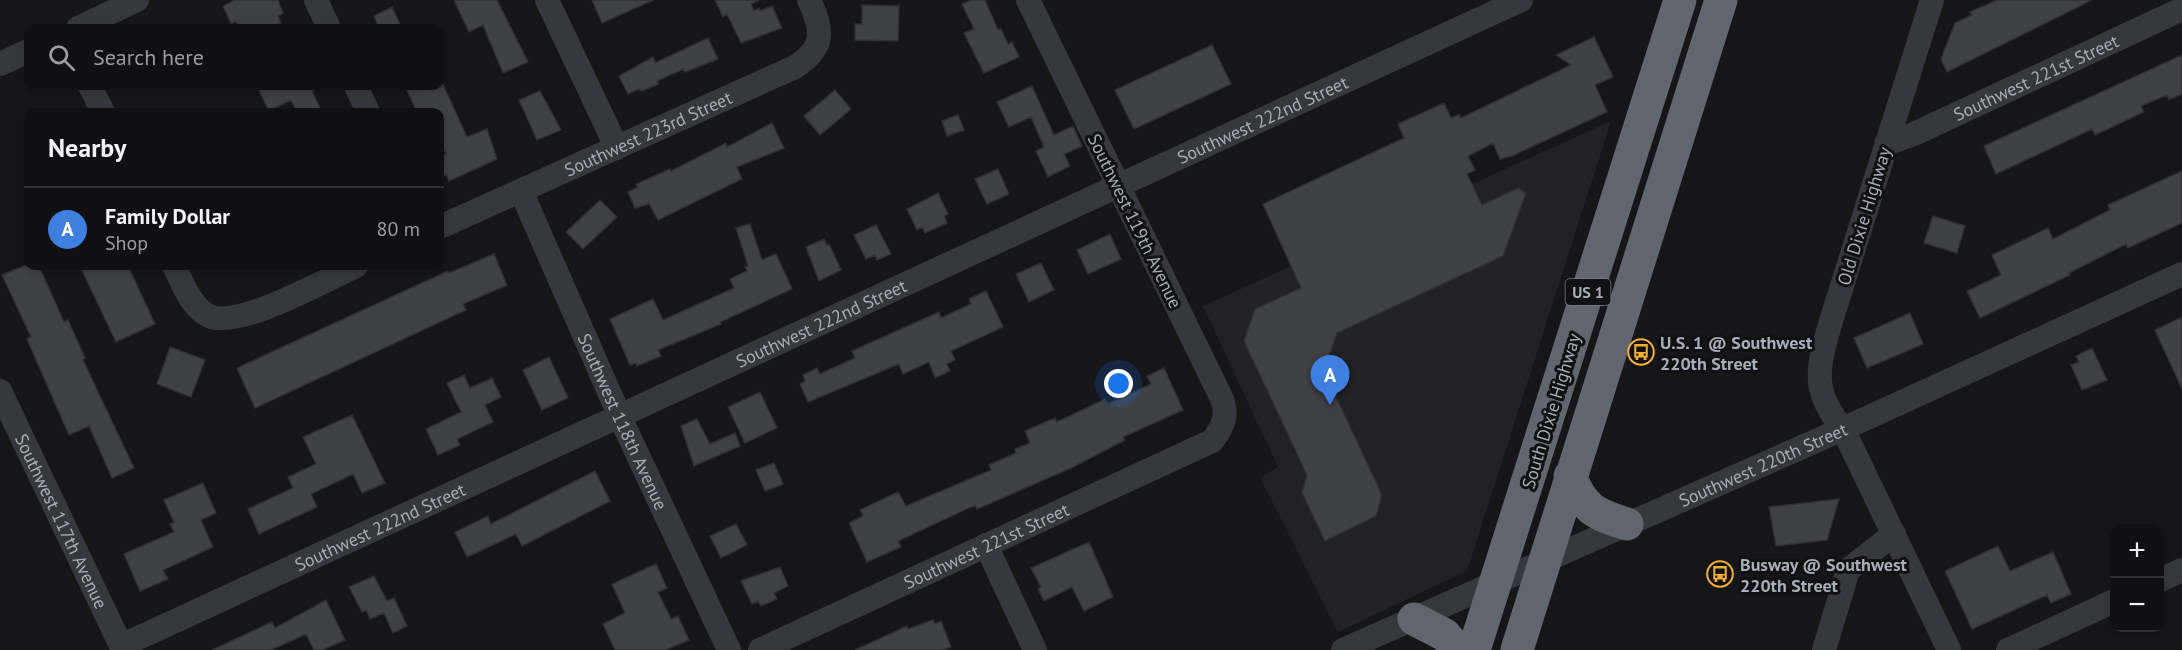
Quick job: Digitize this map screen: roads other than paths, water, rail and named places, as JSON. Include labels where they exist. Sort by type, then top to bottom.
[{"type":"highway","name":"South Dixie Highway","points":[[1474,650],[1680,0]]},
{"type":"highway","points":[[1661,191],[1656,148],[1704,0]]},
{"type":"highway","name":"South Dixie Highway","points":[[1516,650],[1721,0]]},
{"type":"highway","points":[[1543,563],[1532,546],[1533,526],[1600,309],[1597,262]]},
{"type":"highway","points":[[1570,476],[1577,494],[1587,507],[1602,516],[1627,524]]},
{"type":"highway","points":[[1496,584],[1507,607],[1507,622],[1498,650]]},
{"type":"highway","points":[[1414,620],[1445,635],[1458,650]]},
{"type":"street","points":[[86,24],[137,0]]},
{"type":"street","points":[[316,0],[327,24]]},
{"type":"street","points":[[547,0],[617,148]]},
{"type":"street","name":"Southwest 119th Avenue","points":[[1028,0],[1225,405],[1221,430],[1212,441]]},
{"type":"street","name":"Southwest 222nd Street","points":[[122,648],[1521,0]]},
{"type":"street","name":"Old Dixie Highway","points":[[1932,0],[1831,321],[1819,374],[1827,410],[1843,429],[1949,650]]},
{"type":"street","name":"Southwest 223rd Street","points":[[444,225],[802,62],[820,41],[812,6]]},
{"type":"street","name":"Southwest 221st Street","points":[[1886,144],[1914,134],[2182,9]]},
{"type":"street","points":[[0,63],[24,53]]},
{"type":"street","points":[[92,90],[101,108]]},
{"type":"street","points":[[358,90],[366,108]]},
{"type":"street","name":"Southwest 118th Avenue","points":[[521,191],[620,417],[729,650]]},
{"type":"street","points":[[176,270],[196,305],[213,318],[244,316],[347,270]]},
{"type":"street","name":"Southwest 220th Street","points":[[1343,650],[1843,429],[2182,274]]},
{"type":"street","name":"Southwest 117th Avenue","points":[[0,391],[122,648]]},
{"type":"street","name":"Southwest 221st Street","points":[[760,650],[1212,441]]},
{"type":"street","points":[[1824,650],[1848,570],[1894,534]]},
{"type":"street","points":[[986,545],[1035,650]]},
{"type":"street","points":[[2164,578],[2182,570]]},
{"type":"street","points":[[2008,650],[2110,603]]},
{"type":"place","name":"U.S. 1 @ Southwest 220th Street","points":[[1641,352]]},
{"type":"place","name":"Family Dollar","points":[[1330,405]]},
{"type":"place","name":"Busway @ Southwest 220th Street","points":[[1720,574]]}]
